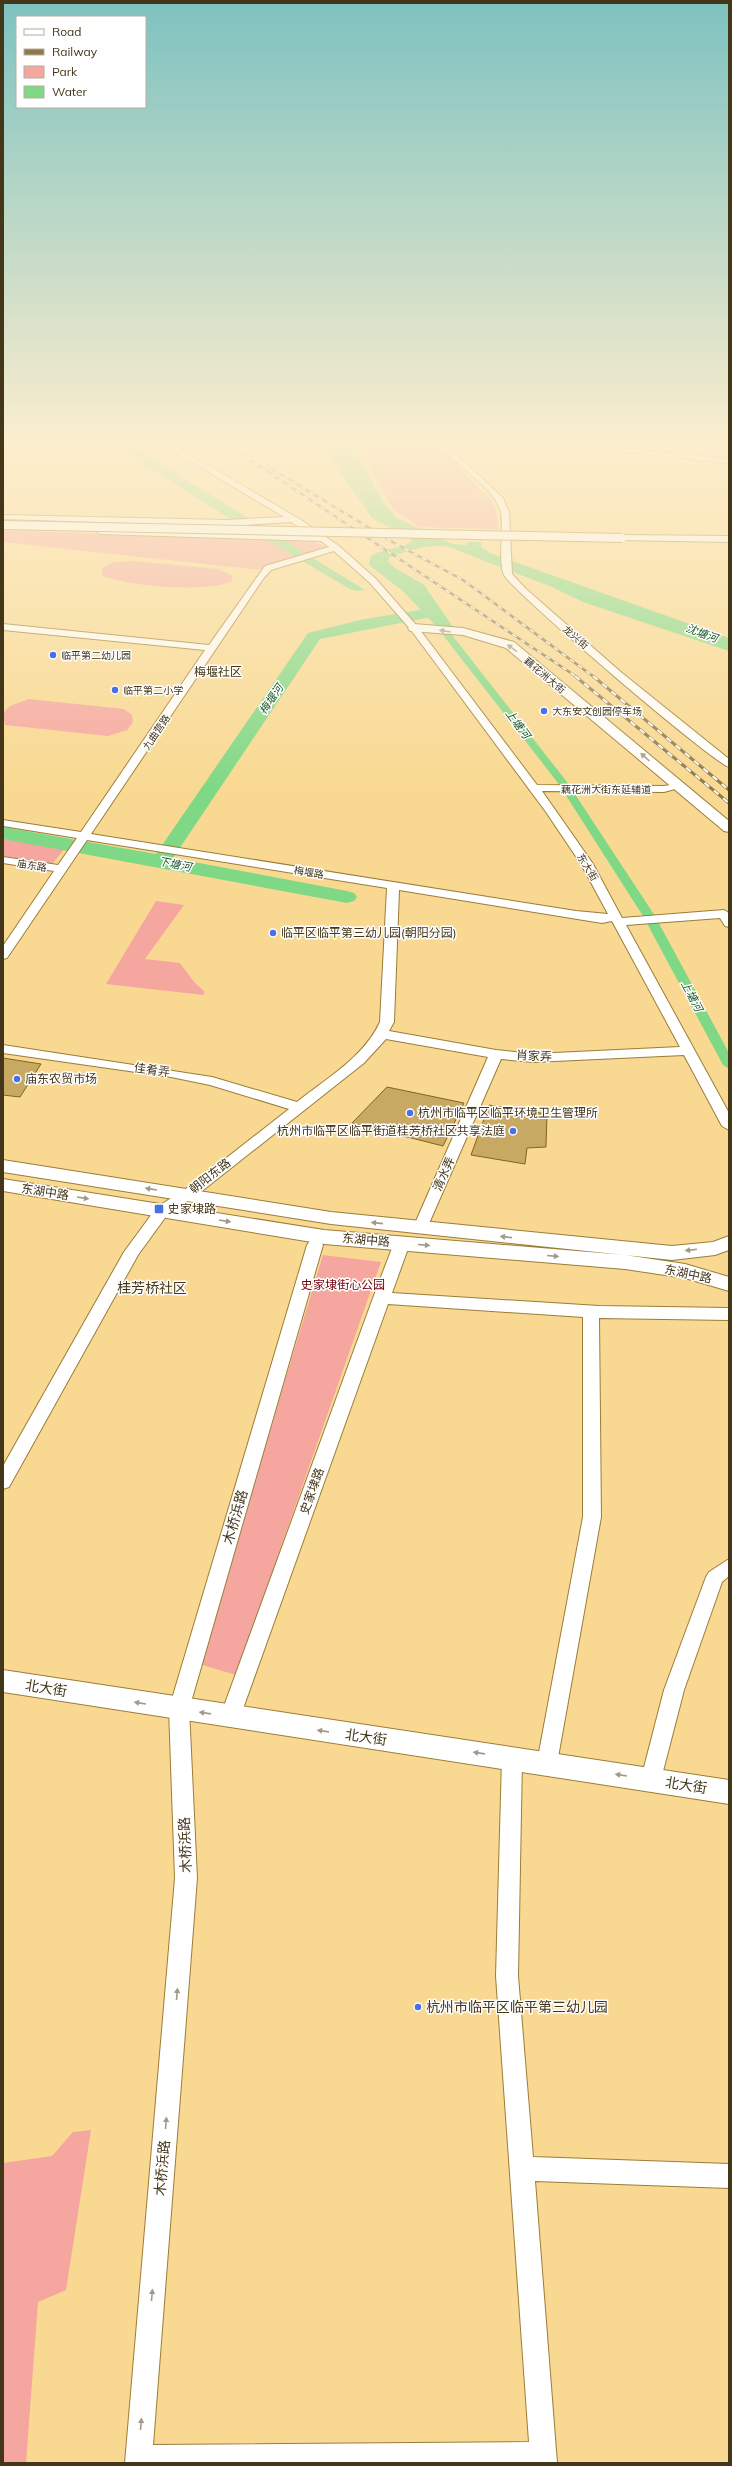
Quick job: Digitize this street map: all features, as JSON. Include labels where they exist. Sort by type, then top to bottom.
[{"type":"main road","name":"藕花洲大街","points":[[418,628],[463,633],[497,640],[510,645],[675,785],[729,833]]},
{"type":"main road","name":"藕花洲大街","points":[[675,785],[729,828]]},
{"type":"main road","name":"东湖中路","points":[[3,1166],[331,1218],[420,1228],[672,1253],[715,1248],[729,1243]]},
{"type":"main road","name":"东湖中路","points":[[3,1185],[324,1237],[625,1262],[685,1271],[729,1284]]},
{"type":"main road","name":"北大街","points":[[3,1681],[179,1710],[547,1763],[729,1792]]},
{"type":"street","name":"九曲营路","points":[[3,954],[260,577],[268,568],[287,561]]},
{"type":"street","name":"东大街","points":[[351,561],[373,581],[394,605],[418,628],[587,864],[620,920],[688,1051],[728,1123]]},
{"type":"street","name":"龙兴街","points":[[507,561],[508,574],[523,591],[619,675],[729,764]]},
{"type":"street","points":[[3,627],[212,648]]},
{"type":"street","name":"藕花洲大街东延辅道","points":[[534,788],[664,789],[675,785]]},
{"type":"street","name":"梅堰路","points":[[3,823],[602,919],[620,920],[674,918],[724,914],[729,923]]},
{"type":"street","name":"庙东路","points":[[3,860],[63,868]]},
{"type":"street","name":"朝阳东路","points":[[3,1482],[132,1252],[162,1211],[186,1195],[359,1060],[378,1041],[387,1022],[393,885]]},
{"type":"street","name":"肖家弄","points":[[381,1034],[496,1054],[533,1058],[573,1058],[688,1051]]},
{"type":"street","name":"佳肴弄","points":[[3,1049],[171,1073],[212,1081],[298,1108]]},
{"type":"street","name":"清水弄","points":[[420,1228],[496,1054]]},
{"type":"street","name":"史家埭路","points":[[230,1717],[381,1298],[402,1244]]},
{"type":"street","name":"木桥浜路","points":[[138,2461],[186,1878],[179,1710],[315,1245]]},
{"type":"street","points":[[381,1298],[591,1311],[729,1314]]},
{"type":"street","points":[[547,1763],[592,1517],[591,1311]]},
{"type":"street","points":[[651,1779],[674,1690],[715,1577],[729,1566]]},
{"type":"street","points":[[138,2461],[544,2459],[507,1976],[512,1758]]},
{"type":"street","points":[[522,2169],[729,2176]]},
{"type":"green space","points":[[134,561],[218,569],[233,576],[231,582],[203,587],[166,587],[130,583],[102,576],[102,568],[113,562]]},
{"type":"green space","points":[[178,561],[285,561],[262,569]]},
{"type":"green space","points":[[29,699],[124,709],[132,715],[133,722],[127,730],[108,736],[5,725],[3,713],[10,706]]},
{"type":"green space","points":[[3,839],[65,848],[52,864],[3,856]]},
{"type":"green space","points":[[156,901],[184,905],[145,959],[180,963],[194,982],[205,992],[203,995],[106,984]]},
{"type":"green space","name":"史家埭街心公园","points":[[323,1255],[381,1262],[236,1675],[199,1664]]},
{"type":"green space","points":[[91,2130],[66,2290],[38,2302],[26,2463],[3,2463],[3,2163],[52,2156],[73,2132]]},
{"type":"water","points":[[302,561],[318,561],[365,590],[358,591],[350,589]]},
{"type":"water","points":[[370,561],[388,561],[395,568],[424,585],[453,627],[434,624],[404,592],[369,565]]},
{"type":"water","name":"沈塘河","points":[[485,561],[513,561],[729,638],[729,651],[583,602],[552,587]]},
{"type":"building","name":"庙东农贸市场","points":[[3,1058],[41,1064],[20,1097],[3,1095]]},
{"type":"building","name":"杭州市临平区临平环境卫生管理所","points":[[387,1087],[464,1103],[443,1146],[352,1123]]},
{"type":"building","name":"杭州市临平区临平街道桂芳桥社区共享法庭","points":[[489,1105],[547,1114],[546,1147],[527,1148],[525,1164],[471,1155]]},
{"type":"waterway","name":"上塘河","points":[[428,610],[562,782],[649,916],[729,1065]]},
{"type":"waterway","name":"梅堰河","points":[[161,861],[314,636],[360,625],[431,613]]},
{"type":"waterway","name":"下塘河","points":[[3,833],[161,861]]},
{"type":"waterway","name":"下塘河","points":[[161,861],[347,897]]},
{"type":"railway","points":[[402,561],[577,677]]},
{"type":"railway","points":[[428,561],[463,580],[594,677]]},
{"type":"railway","points":[[575,676],[729,803]]},
{"type":"railway","points":[[593,676],[729,790]]},
{"type":"place","name":"临平第二幼儿园","points":[[53,655]]},
{"type":"place","name":"临平第二小学","points":[[115,690]]},
{"type":"place","name":"大东安文创园停车场","points":[[544,711]]},
{"type":"place","name":"临平区临平第三幼儿园(朝阳分园)","points":[[273,933]]},
{"type":"place","name":"庙东农贸市场","points":[[17,1079]]},
{"type":"place","name":"杭州市临平区临平环境卫生管理所","points":[[410,1113]]},
{"type":"place","name":"杭州市临平区临平街道桂芳桥社区共享法庭","points":[[513,1131]]},
{"type":"place","name":"史家埭路","points":[[159,1209]]},
{"type":"place","name":"杭州市临平区临平第三幼儿园","points":[[418,2007]]},
{"type":"district","name":"梅堰社区","points":[[218,672]]},
{"type":"district","name":"桂芳桥社区","points":[[152,1288]]}]
